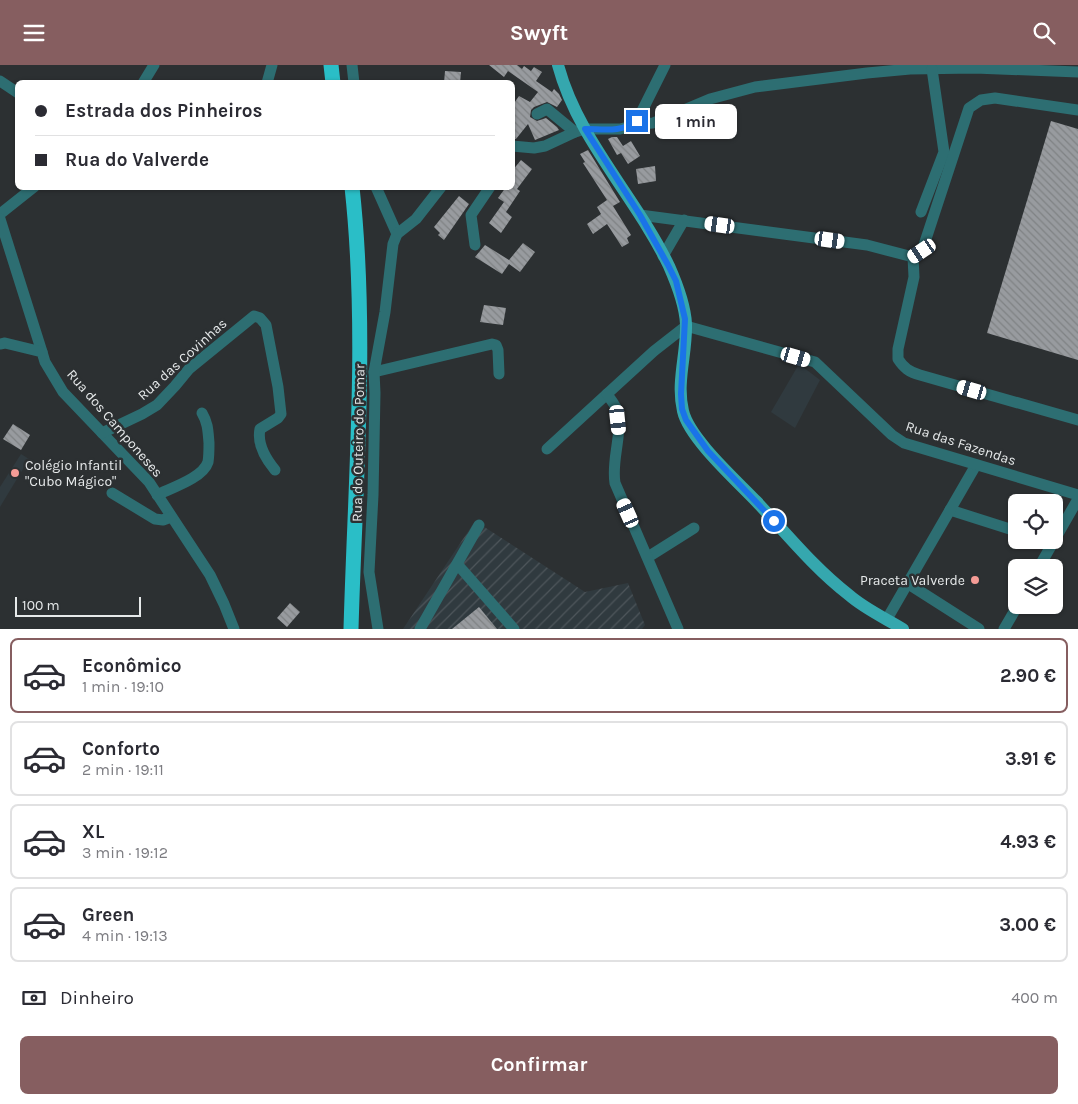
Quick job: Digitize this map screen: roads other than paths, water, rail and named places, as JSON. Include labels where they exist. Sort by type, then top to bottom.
[{"type":"highway","points":[[331,65],[333,80]]},
{"type":"highway","points":[[338,65],[340,80]]},
{"type":"highway","points":[[342,629],[351,315],[349,238],[344,190]]},
{"type":"highway","points":[[351,629],[360,317],[358,248],[352,190]]},
{"type":"main road","points":[[558,65],[580,131],[640,215],[663,256],[678,290],[686,326],[681,394],[682,409],[688,425],[708,451],[826,577],[851,598],[903,629]]},
{"type":"street","points":[[145,80],[154,65]]},
{"type":"street","points":[[267,80],[272,65]]},
{"type":"street","points":[[352,65],[354,80]]},
{"type":"street","points":[[628,127],[637,121],[665,65]]},
{"type":"street","points":[[515,150],[534,149],[545,146],[580,131],[620,129],[639,124],[653,123],[710,99],[756,87],[867,73],[932,69],[995,67],[1078,72]]},
{"type":"street","points":[[921,212],[944,152],[932,69]]},
{"type":"street","points":[[0,81],[15,91]]},
{"type":"street","points":[[640,215],[867,245],[913,257],[922,251],[969,108],[981,100],[995,98],[1078,110]]},
{"type":"street","points":[[538,114],[547,109],[580,131]]},
{"type":"street","points":[[0,214],[30,190]]},
{"type":"street","points":[[377,190],[397,234],[416,219],[439,190]]},
{"type":"street","points":[[475,245],[471,215],[488,190]]},
{"type":"street","name":"Rua dos Camponeses","points":[[0,219],[45,362],[63,391],[149,482],[210,575],[234,629]]},
{"type":"street","points":[[663,256],[684,220]]},
{"type":"street","name":"Rua do Outeiro do Pomar","points":[[378,629],[370,572],[374,372],[393,244],[397,234]]},
{"type":"street","points":[[913,257],[914,277],[898,359],[908,371],[1078,420]]},
{"type":"street","name":"Rua das Covinhas","points":[[102,433],[157,405],[188,369],[254,316],[260,318],[266,325],[278,387],[281,414],[278,418],[260,429],[259,434],[264,453],[275,470]]},
{"type":"street","points":[[547,449],[654,351],[686,326]]},
{"type":"street","name":"Rua das Fazendas","points":[[686,326],[815,362],[892,435],[904,443],[1078,495]]},
{"type":"street","points":[[0,344],[5,343],[42,352]]},
{"type":"street","points":[[374,372],[492,344],[496,345],[498,350],[499,374]]},
{"type":"street","points":[[607,394],[617,409],[619,431],[613,471],[615,483],[678,629]]},
{"type":"street","points":[[157,495],[195,477],[203,471],[208,463],[208,424],[202,413]]},
{"type":"street","points":[[886,619],[976,465]]},
{"type":"street","points":[[112,493],[155,519],[163,520],[171,517]]},
{"type":"street","points":[[1063,522],[1078,499]]},
{"type":"street","points":[[950,510],[1008,528]]},
{"type":"street","points":[[420,629],[479,525]]},
{"type":"street","points":[[648,557],[694,528]]},
{"type":"street","points":[[458,565],[514,629]]},
{"type":"street","points":[[907,583],[978,629]]},
{"type":"street","points":[[1004,629],[1013,614]]},
{"type":"place","name":"Colégio Infantil \"Cubo Mágico\"","points":[[15,473]]},
{"type":"place","name":"Praceta Valverde","points":[[975,580]]}]
